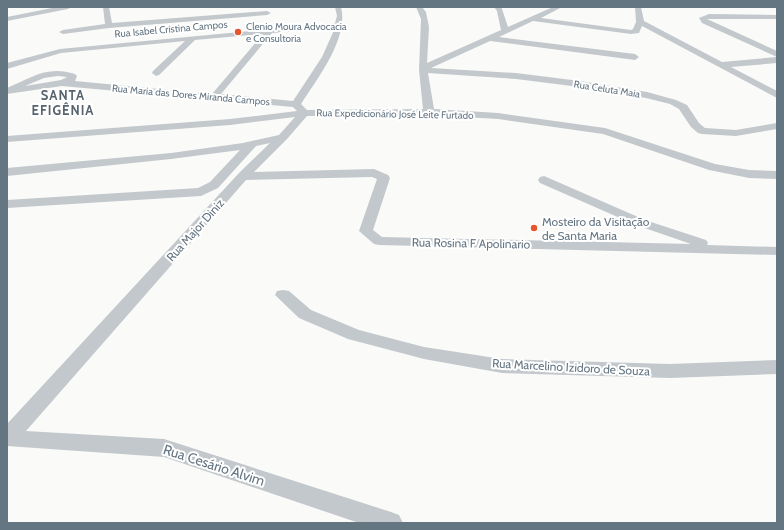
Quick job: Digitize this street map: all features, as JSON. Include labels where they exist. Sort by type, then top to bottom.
[{"type":"street","points":[[7,20],[20,16],[68,7]]},
{"type":"street","points":[[106,7],[109,26]]},
{"type":"street","name":"Rua Major Diniz","points":[[7,438],[243,176],[283,137],[324,63],[339,25],[340,10],[338,7]]},
{"type":"street","points":[[419,7],[423,11],[425,24],[423,69],[429,112]]},
{"type":"street","points":[[497,7],[500,10],[505,30]]},
{"type":"street","points":[[423,69],[505,30],[559,7]]},
{"type":"street","points":[[532,19],[631,32],[636,31],[640,22],[638,7]]},
{"type":"street","points":[[7,11],[20,16]]},
{"type":"street","points":[[63,32],[196,16],[220,17],[267,13]]},
{"type":"street","points":[[777,17],[709,16],[703,18],[705,21],[777,54]]},
{"type":"street","points":[[215,96],[269,32],[220,17]]},
{"type":"street","points":[[640,22],[777,95]]},
{"type":"street","name":"Rua Isabel Cristina Campos","points":[[14,73],[60,51],[339,25]]},
{"type":"street","points":[[156,73],[193,38]]},
{"type":"street","points":[[488,38],[635,57]]},
{"type":"street","points":[[721,65],[777,60]]},
{"type":"street","name":"Rua Celuta Maia","points":[[423,69],[516,76],[580,84],[647,96],[673,102],[683,107],[695,125],[702,131],[736,133],[777,126]]},
{"type":"street","points":[[10,90],[14,73],[67,73],[72,76],[71,80],[62,83]]},
{"type":"street","name":"Rua Maria das Dores Miranda Campos","points":[[10,90],[62,83],[215,96],[300,108]]},
{"type":"street","name":"Rua Expedicionário José Leite Furtado","points":[[7,139],[230,122],[300,108],[429,112],[498,116],[604,131],[713,167],[749,174],[777,175]]},
{"type":"street","points":[[7,172],[171,156],[252,144],[283,137]]},
{"type":"street","points":[[7,204],[201,192],[214,185],[252,144]]},
{"type":"street","name":"Rua Rosina F Apolinario","points":[[243,176],[374,173],[384,178],[366,231],[379,241],[777,251]]},
{"type":"street","points":[[544,180],[629,218],[674,236],[725,249]]},
{"type":"street","name":"Rua Marcelino Izidoro de Souza","points":[[282,295],[305,314],[354,335],[424,353],[502,366],[670,372],[777,367]]},
{"type":"street","name":"Rua Cesário Alvim","points":[[7,438],[164,448],[391,523]]},
{"type":"place","name":"Clenio Moura Advocacia e Consultoria","points":[[238,32]]},
{"type":"place","name":"Mosteiro da Visitação de Santa Maria","points":[[534,228]]},
{"type":"district","name":"SANTA EFIGÊNIA","points":[[63,102]]}]
